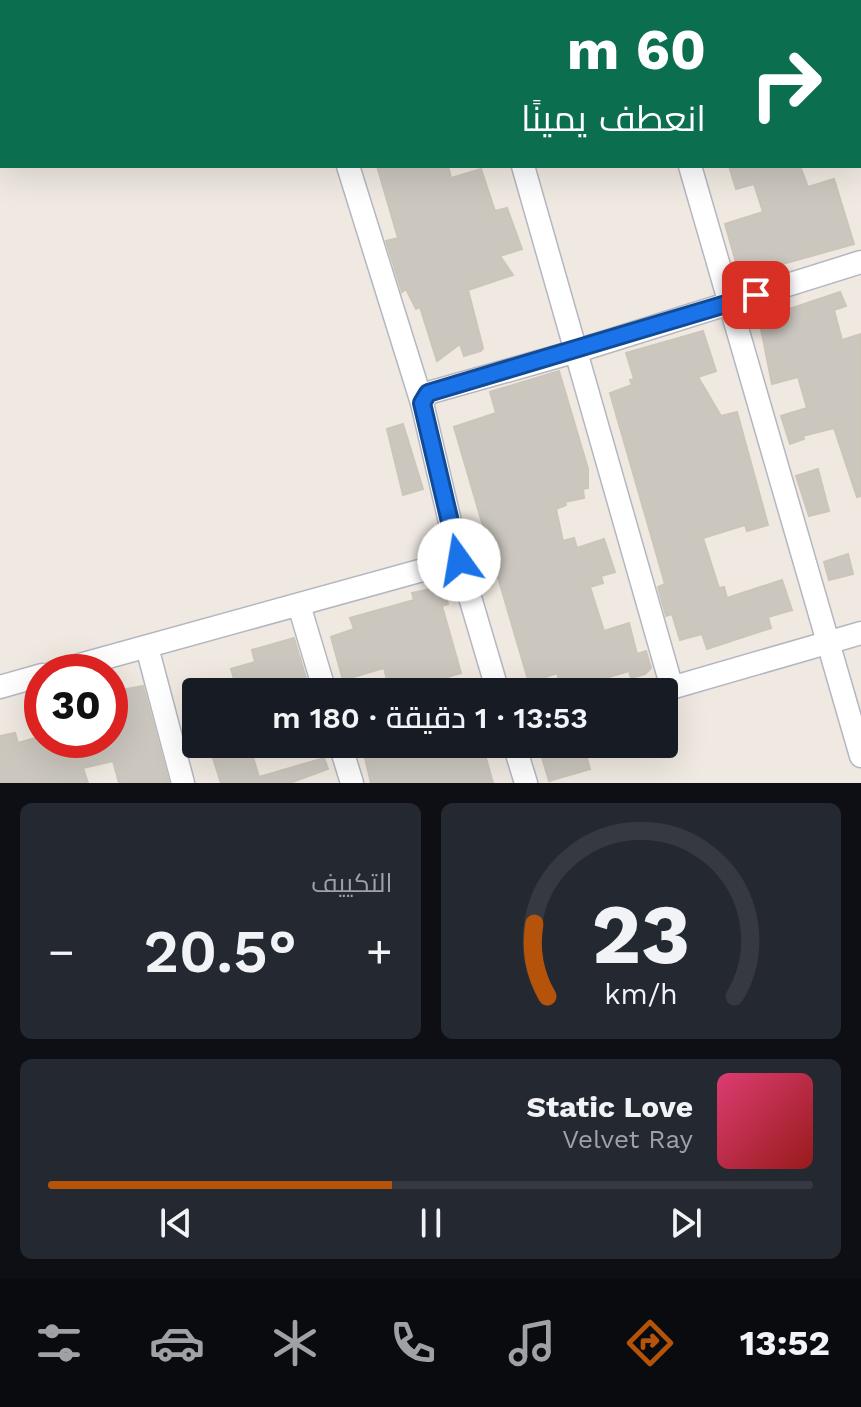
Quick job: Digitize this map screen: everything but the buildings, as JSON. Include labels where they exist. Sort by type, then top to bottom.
[{"type":"street","points":[[349,168],[422,403],[459,560],[494,678]]},
{"type":"street","points":[[524,168],[577,351],[662,678]]},
{"type":"street","points":[[691,168],[861,756]]},
{"type":"street","points":[[422,403],[440,387],[577,351],[861,262]]},
{"type":"street","points":[[121,654],[459,560]]},
{"type":"street","points":[[299,605],[321,678]]},
{"type":"street","points":[[678,686],[861,633]]},
{"type":"street","points":[[147,647],[183,783]]},
{"type":"street","points":[[0,687],[24,680]]},
{"type":"street","points":[[344,758],[352,783]]},
{"type":"street","points":[[518,758],[526,783]]},
{"type":"route","points":[[459,560],[422,403],[428,393],[440,387],[577,351],[756,295]]}]
